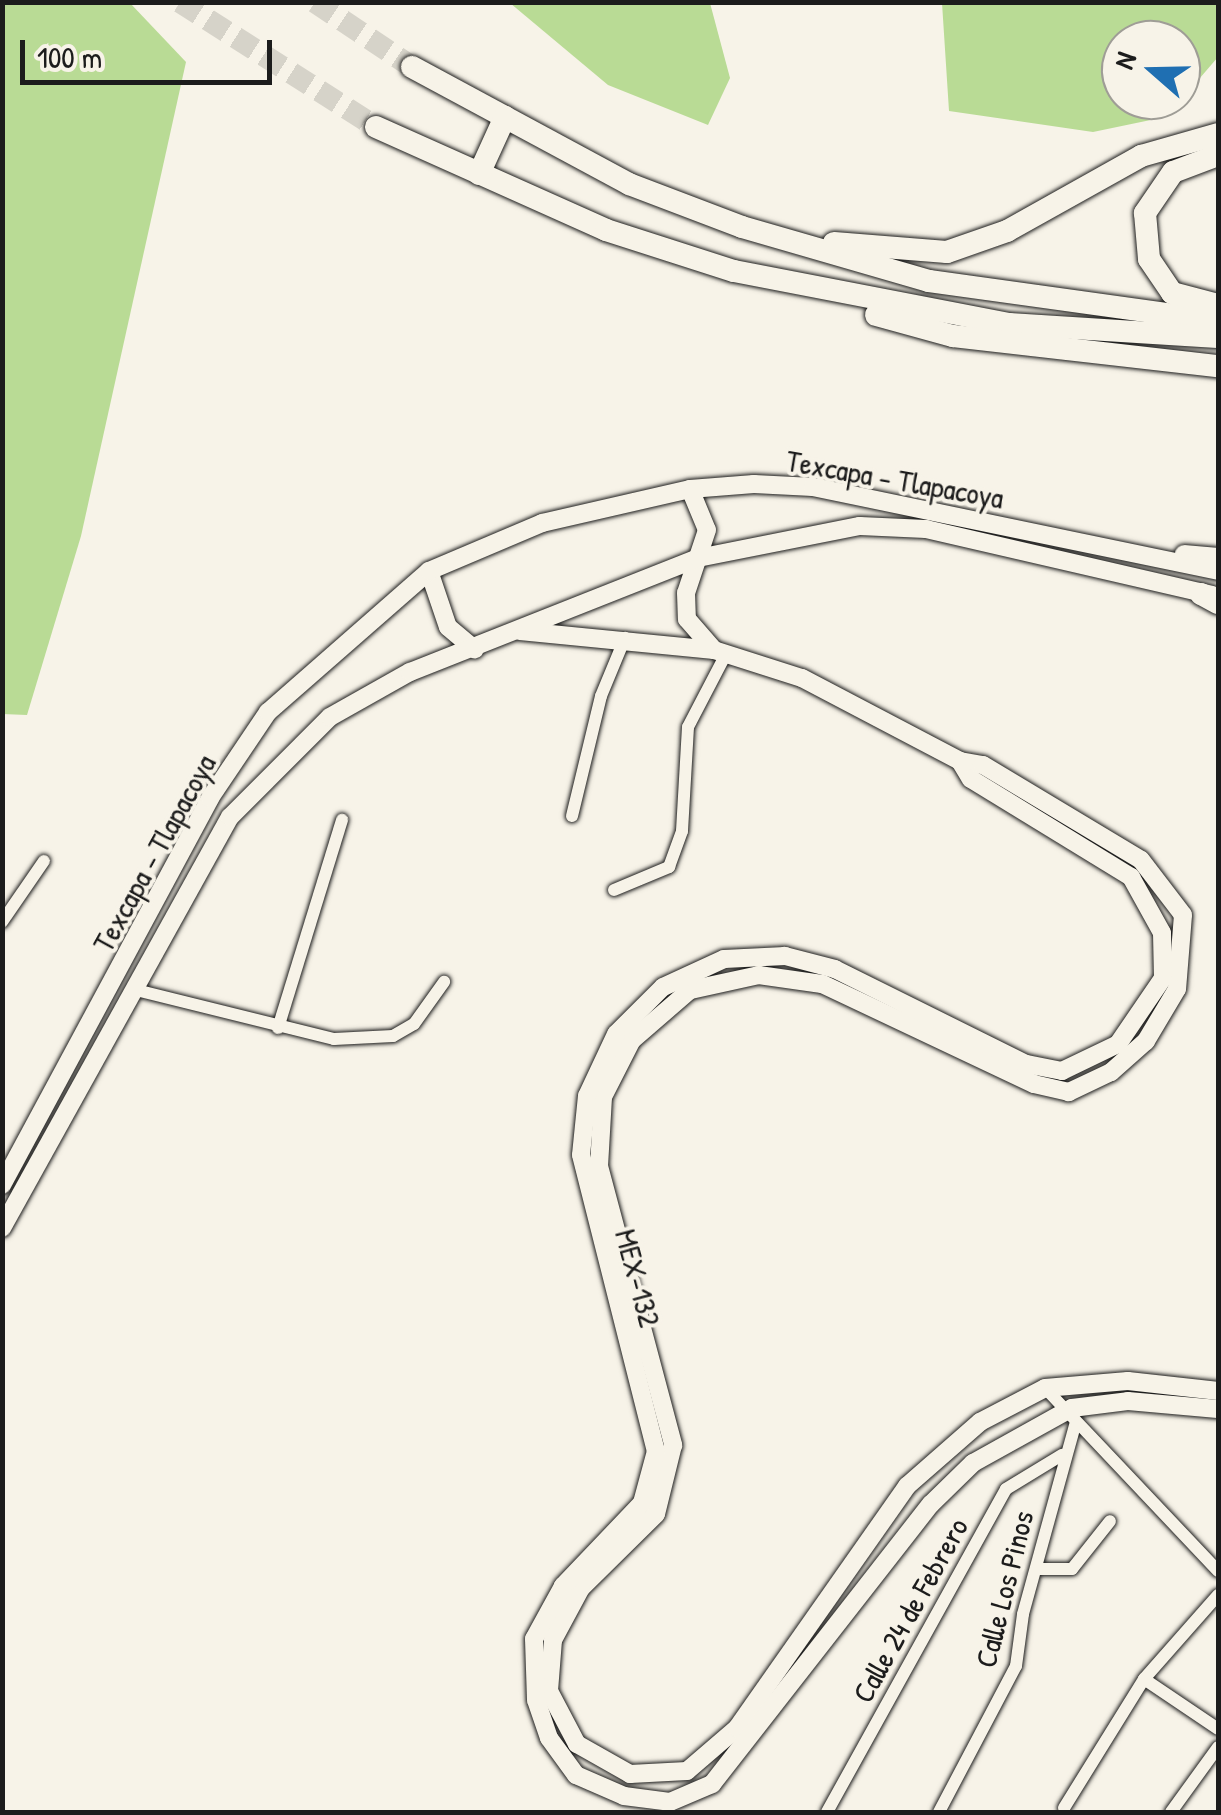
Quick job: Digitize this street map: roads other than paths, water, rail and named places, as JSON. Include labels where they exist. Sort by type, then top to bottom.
[{"type":"highway","points":[[412,67],[630,184],[785,240],[929,281],[1218,321]]},
{"type":"highway","points":[[479,174],[505,117]]},
{"type":"highway","points":[[376,127],[606,230],[954,336],[1218,366]]},
{"type":"highway","points":[[785,240],[947,252],[1007,231],[1141,156],[1218,134]]},
{"type":"highway","points":[[1218,155],[1173,172],[1145,213],[1149,259],[1172,294],[1218,305]]},
{"type":"highway","points":[[734,271],[1009,324],[1218,338]]},
{"type":"main road","name":"Texcapa - Tlapacoya","points":[[2,1185],[210,798],[268,712],[429,571],[542,523],[690,489],[813,487],[1132,550],[1218,571]]},
{"type":"main road","points":[[690,489],[706,530],[686,619],[720,652]]},
{"type":"main road","name":"Texcapa - Tlapacoya","points":[[2,1228],[230,816],[330,717],[410,672],[475,650],[698,558],[860,526],[926,529],[1213,597]]},
{"type":"main road","points":[[1132,550],[1218,557]]},
{"type":"main road","points":[[429,571],[448,628],[475,650]]},
{"type":"main road","name":"MEX-132","points":[[520,631],[625,638],[720,652],[802,678],[960,761],[983,765],[1141,860],[1183,915],[1177,989],[1146,1041],[1111,1072],[1070,1092],[1034,1084],[822,984],[760,974],[690,990],[632,1040],[603,1097],[599,1166],[673,1445],[656,1514],[581,1588],[554,1640],[549,1691],[577,1744],[630,1774],[687,1770],[737,1728],[907,1486],[980,1422],[1045,1388]]},
{"type":"main road","name":"MEX-132","points":[[960,761],[972,780],[1131,877],[1162,933],[1163,978],[1148,1012],[1118,1044],[1062,1071],[1026,1064],[836,969],[785,956],[724,959],[693,973],[663,987],[616,1034],[586,1096],[581,1154],[656,1450],[642,1503],[563,1586],[534,1638],[536,1700],[548,1738],[576,1775],[624,1796],[670,1802],[712,1784],[932,1504],[1022,1430],[1128,1400],[1218,1409]]},
{"type":"main road","points":[[1045,1388],[1128,1381],[1218,1391]]},
{"type":"street","points":[[572,816],[602,696],[625,638]]},
{"type":"street","points":[[614,890],[669,868],[682,830],[688,727],[720,652]]},
{"type":"street","points":[[278,1028],[342,820]]},
{"type":"street","points":[[2,922],[44,862]]},
{"type":"street","points":[[132,989],[334,1039],[392,1036],[414,1024],[444,982]]},
{"type":"street","points":[[1045,1388],[1105,1443],[1218,1571]]},
{"type":"street","name":"Calle Los Pinos","points":[[939,1812],[1016,1666],[1073,1417]]},
{"type":"street","name":"Calle 24 de Febrero","points":[[827,1812],[1006,1489],[1062,1455]]},
{"type":"street","points":[[1037,1568],[1072,1569],[1110,1521]]},
{"type":"street","points":[[1064,1808],[1144,1679],[1218,1595]]},
{"type":"street","points":[[1144,1679],[1218,1729]]},
{"type":"street","points":[[1170,1812],[1218,1747]]},
{"type":"tunnel","points":[[180,2],[376,127]]},
{"type":"tunnel","points":[[315,2],[412,67]]}]
